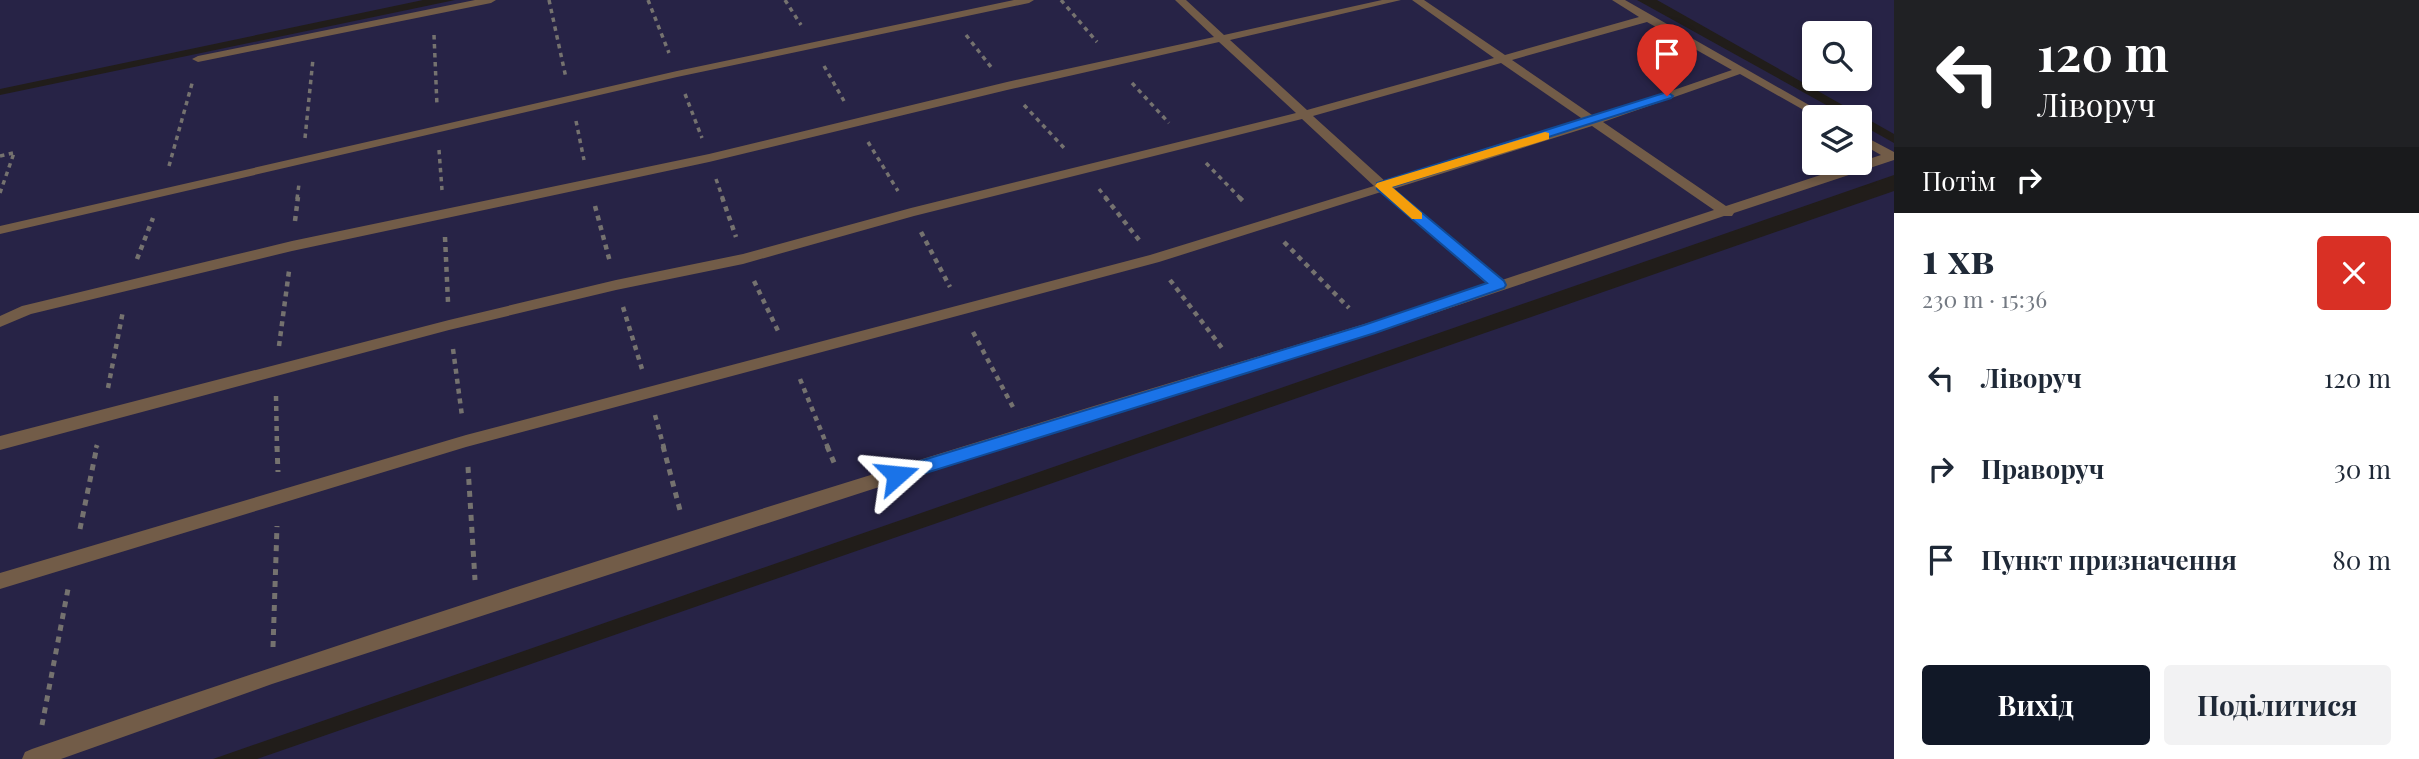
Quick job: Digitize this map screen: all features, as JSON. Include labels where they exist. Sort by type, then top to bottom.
[{"type":"lane","points":[[198,59],[491,0]]},
{"type":"lane","points":[[0,230],[677,74],[1029,0]]},
{"type":"lane","points":[[1180,0],[1382,186],[1498,285]]},
{"type":"lane","points":[[0,322],[27,310],[292,246],[709,158],[1114,62],[1396,0]]},
{"type":"lane","points":[[1417,0],[1727,213]]},
{"type":"lane","points":[[1617,0],[1803,105]]},
{"type":"lane","points":[[0,443],[449,325],[616,285],[743,259],[911,212],[1304,115],[1648,18]]},
{"type":"lane","points":[[0,581],[466,441],[1154,259],[1592,122],[1742,70]]},
{"type":"lane","points":[[1872,145],[1892,156],[1872,163]]},
{"type":"lane","points":[[32,759],[465,613],[1013,437],[1370,329],[1837,175]]},
{"type":"path","points":[[1061,0],[1188,144],[1370,329]]},
{"type":"path","points":[[0,156],[14,153],[0,193]]},
{"type":"shaded area","points":[[0,0],[423,0],[0,89]]},
{"type":"shaded area","points":[[455,0],[1637,0],[1826,105],[1802,105],[1802,175],[1872,175],[1872,131],[1894,143],[1894,175],[213,759],[0,759],[0,95]]},
{"type":"shaded area","points":[[1657,0],[1894,0],[1894,134],[1872,122],[1872,105],[1843,105],[1818,91],[1872,91],[1872,21],[1802,21],[1802,82]]},
{"type":"shaded area","points":[[1894,191],[1894,759],[257,759]]},
{"type":"slow traffic","points":[[1417,216],[1382,186],[1545,136]]},
{"type":"route","points":[[897,475],[1370,329],[1498,285],[1382,186],[1592,122],[1667,96]]}]
